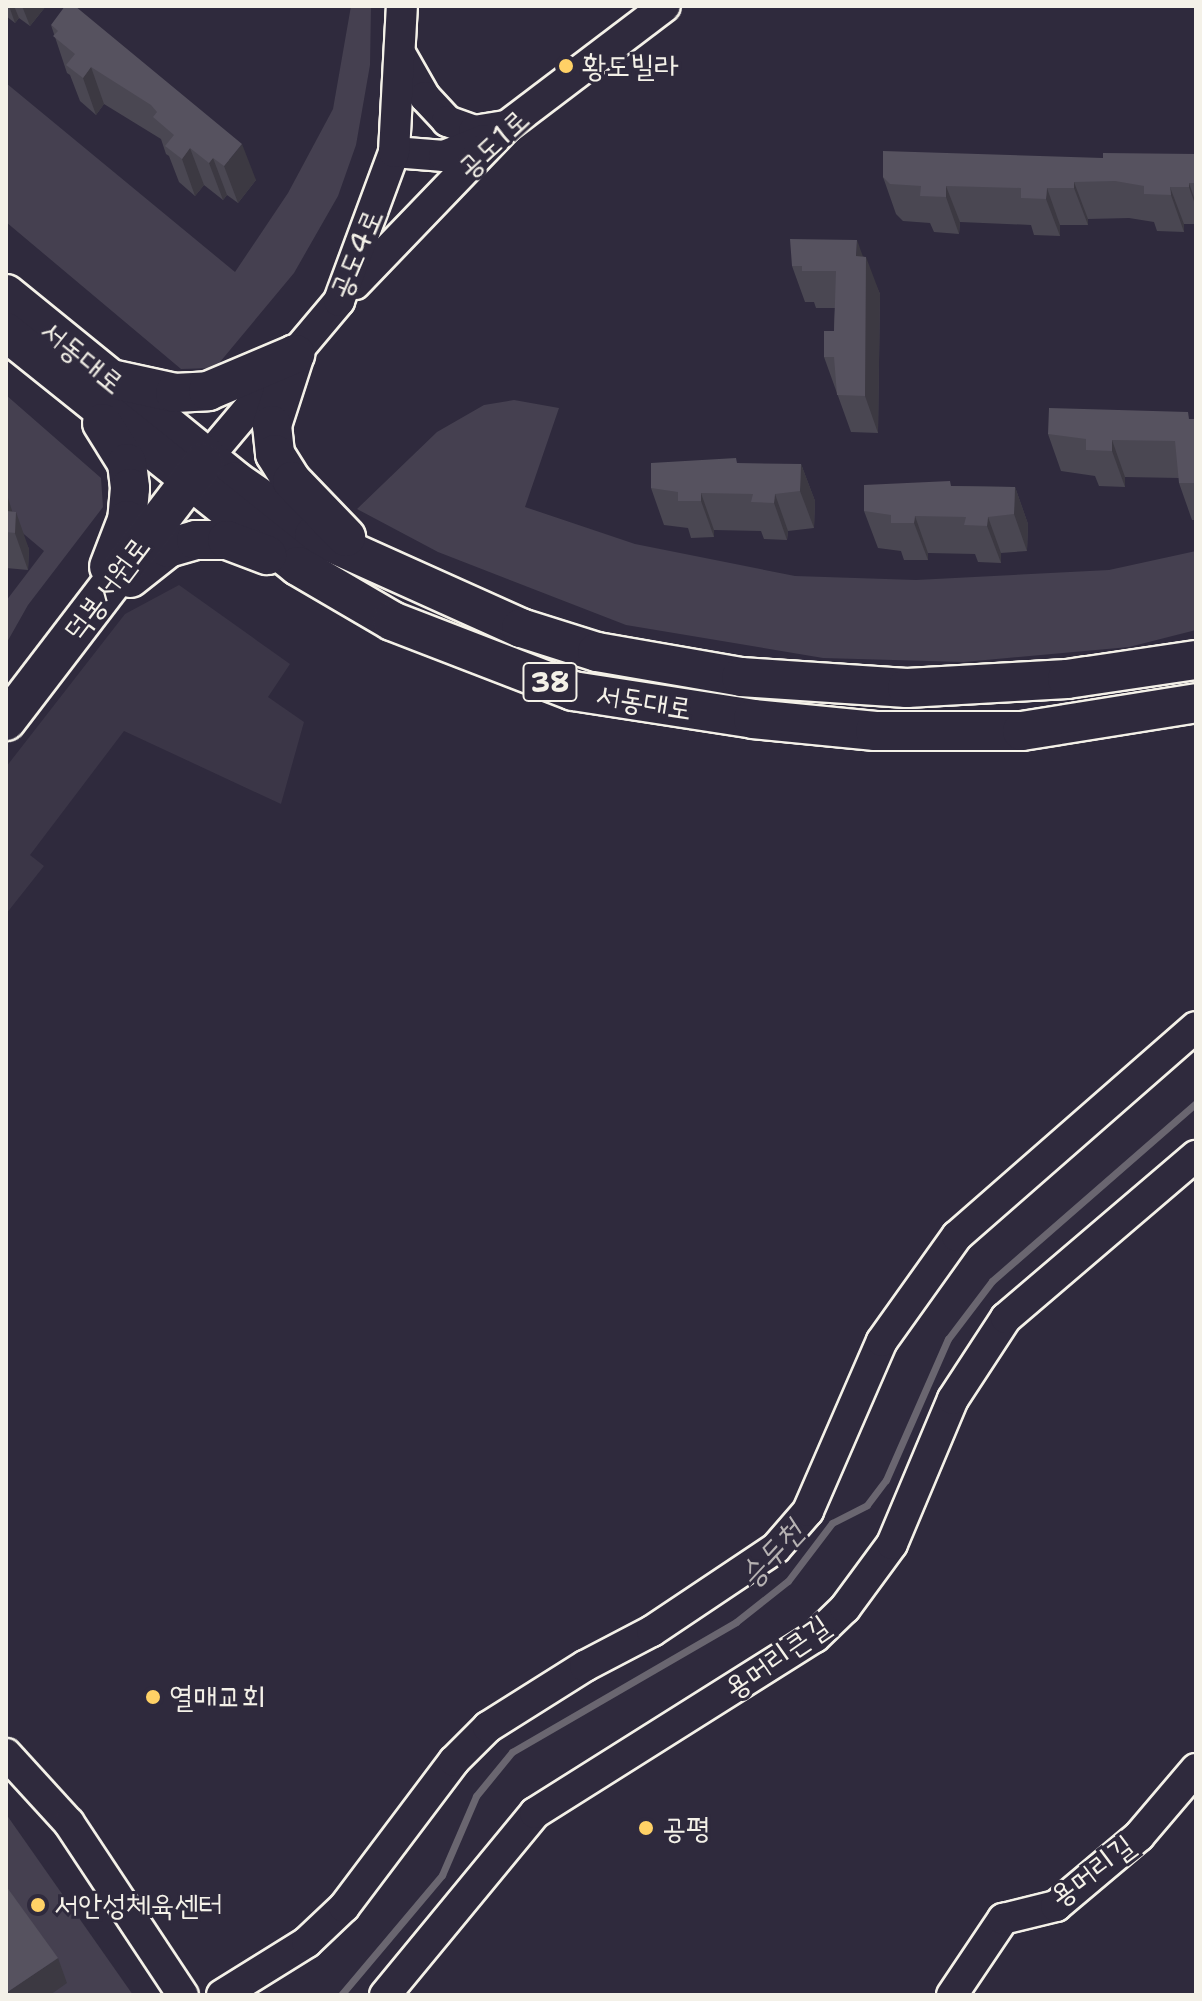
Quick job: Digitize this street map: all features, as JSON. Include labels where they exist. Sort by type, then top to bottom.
[{"type":"main road","name":"서동대로","points":[[6,294],[97,388],[197,470],[298,566],[392,621],[573,691],[753,719],[875,731],[1022,731],[1196,703]]},
{"type":"main road","name":"서동대로","points":[[6,332],[97,388]]},
{"type":"main road","points":[[94,607],[127,520],[130,488],[127,463],[97,388],[175,393],[208,391],[295,354]]},
{"type":"main road","points":[[295,354],[272,425],[275,454],[292,481],[370,562]]},
{"type":"main road","name":"서동대로","points":[[197,470],[314,535],[370,562],[521,628],[597,652],[741,677],[816,685],[984,687],[1196,660]]},
{"type":"main road","name":"덕봉서원로","points":[[6,721],[197,470]]},
{"type":"main road","points":[[94,607],[168,548],[196,540],[227,540],[298,566]]},
{"type":"street","name":"공도4로","points":[[197,470],[339,301],[394,152],[402,6]]},
{"type":"street","name":"공도1로","points":[[339,301],[507,126],[665,6]]},
{"type":"street","points":[[401,55],[425,97],[447,121],[474,131],[507,126]]},
{"type":"street","points":[[394,152],[444,156],[466,151],[507,126]]},
{"type":"street","points":[[222,1995],[307,1942],[344,1907],[454,1761],[488,1727],[652,1631],[776,1548],[808,1511],[882,1341],[957,1236],[1196,1027]]},
{"type":"street","name":"용머리큰길","points":[[385,1995],[535,1813],[815,1637],[845,1608],[892,1544],[953,1399],[1006,1318],[1196,1156]]},
{"type":"street","points":[[6,1754],[69,1823],[183,1995]]},
{"type":"street","name":"용머리길","points":[[952,1995],[1003,1919],[1056,1906],[1139,1836],[1196,1769]]},
{"type":"shaded area","points":[[351,6],[371,6],[370,65],[356,145],[338,196],[294,273],[215,368],[181,369],[6,222],[6,83],[235,272],[288,193],[333,109]]},
{"type":"shaded area","points":[[6,395],[101,478],[103,507],[28,605],[6,644],[6,601],[44,551],[6,519]]},
{"type":"shaded area","points":[[514,400],[559,408],[525,507],[635,544],[795,576],[916,580],[1109,570],[1196,551],[1196,630],[1129,647],[964,662],[823,658],[626,625],[438,552],[357,509],[437,432],[484,405]]},
{"type":"shaded area","points":[[179,585],[290,664],[268,697],[304,722],[281,804],[124,731],[30,855],[44,866],[6,914],[6,767],[125,614]]},
{"type":"shaded area","name":"서안성체육센터","points":[[6,1814],[133,1995],[6,1995]]},
{"type":"building","points":[[65,6],[75,6],[242,144],[224,166],[213,158],[209,163],[190,148],[182,159],[165,146],[174,135],[153,117],[157,112],[151,105],[91,67],[83,78],[66,65],[75,54],[53,36],[58,31],[51,25]]},
{"type":"building","points":[[883,151],[1103,158],[1103,153],[1196,154],[1196,183],[1189,183],[1189,187],[1170,187],[1171,195],[1144,194],[1144,186],[1115,181],[1074,182],[1074,188],[1047,188],[1046,199],[1021,198],[1021,188],[946,186],[946,197],[920,196],[921,186],[890,184],[883,177]]},
{"type":"building","points":[[790,239],[857,240],[856,256],[866,257],[865,396],[837,395],[834,357],[824,357],[824,331],[834,331],[836,271],[802,271],[802,266],[792,266]]},
{"type":"building","points":[[1049,408],[1188,412],[1189,419],[1196,419],[1196,483],[1179,483],[1175,441],[1112,440],[1112,451],[1086,450],[1086,439],[1048,434]]},
{"type":"building","points":[[736,458],[737,463],[801,464],[800,491],[775,494],[774,503],[751,502],[753,494],[701,493],[701,501],[678,501],[678,492],[651,488],[651,463]]},
{"type":"building","points":[[950,481],[951,486],[1015,487],[1014,514],[988,517],[987,526],[964,525],[966,517],[915,516],[914,523],[891,523],[891,515],[864,511],[864,485]]},
{"type":"building","points":[[6,498],[7,511],[16,512],[15,533],[6,532]]},
{"type":"building","points":[[6,1886],[58,1958],[6,1993]]},
{"type":"waterway","name":"승두천","points":[[341,1995],[442,1875],[476,1796],[512,1752],[736,1622],[788,1581],[832,1523],[867,1505],[886,1480],[948,1339],[992,1281],[1196,1103]]},
{"type":"place","name":"황도빌라","points":[[566,66]]},
{"type":"place","name":"열매교회","points":[[153,1697]]},
{"type":"place","name":"공평","points":[[646,1828]]},
{"type":"place","name":"서안성체육센터","points":[[38,1905]]}]
